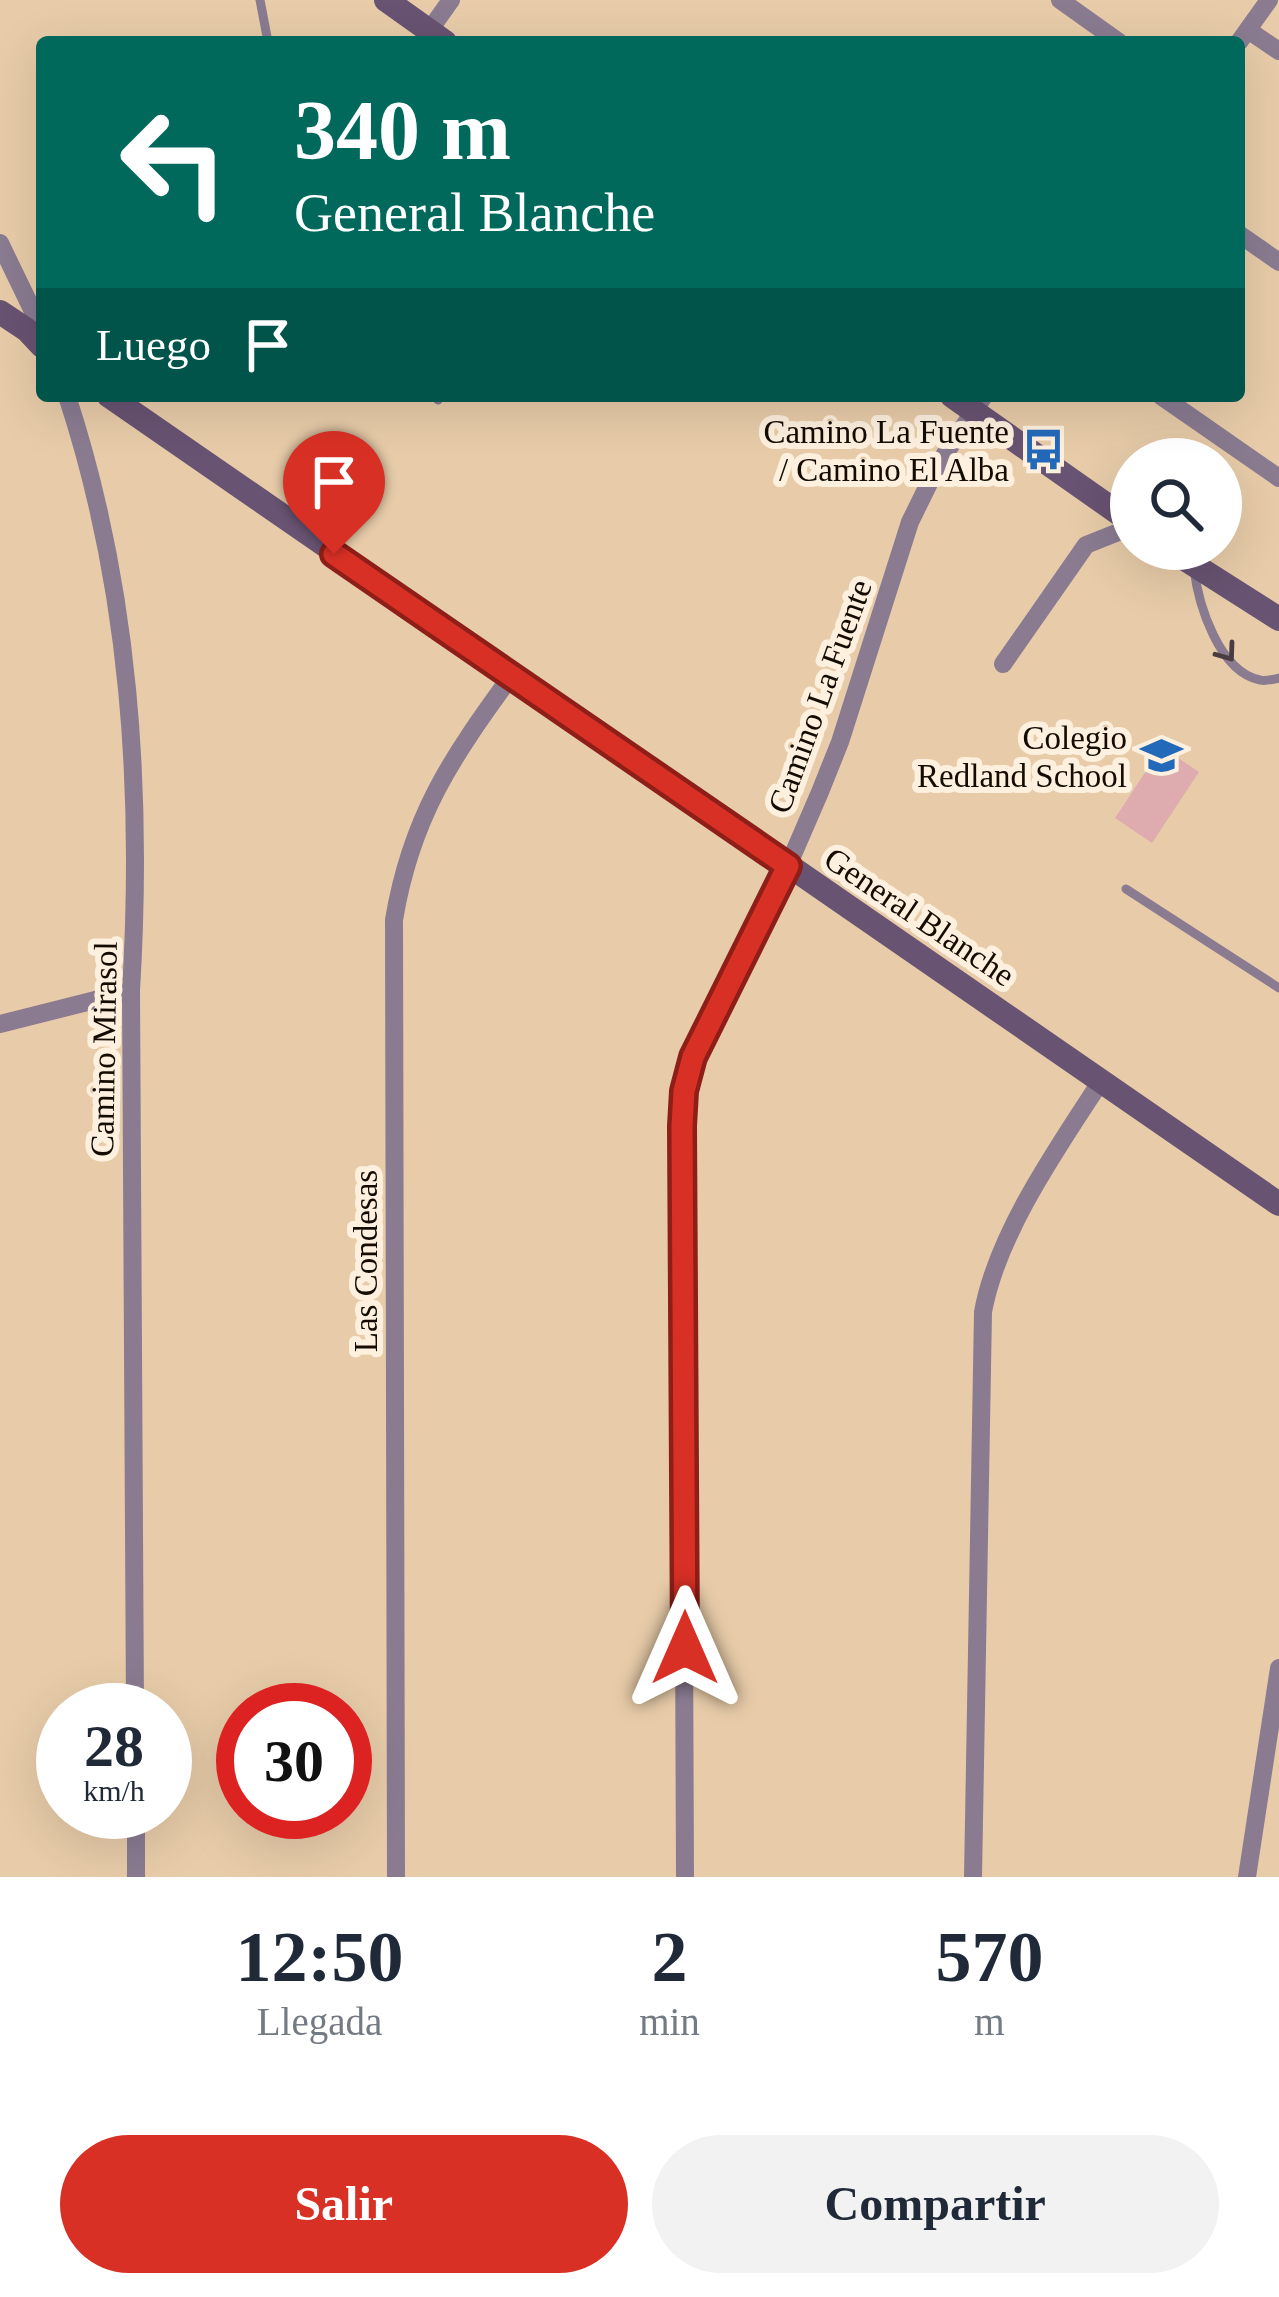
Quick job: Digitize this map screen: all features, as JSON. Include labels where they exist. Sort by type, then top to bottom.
[{"type":"main road","points":[[386,0],[437,36]]},
{"type":"main road","points":[[0,312],[36,340]]},
{"type":"main road","points":[[0,332],[36,353]]},
{"type":"main road","name":"General Blanche","points":[[118,402],[1279,1204]]},
{"type":"main road","points":[[979,404],[1110,507]]},
{"type":"main road","points":[[1199,570],[1279,619]]},
{"type":"street","points":[[437,36],[451,0]]},
{"type":"street","points":[[1060,0],[1111,36]]},
{"type":"street","points":[[1244,36],[1269,0]]},
{"type":"street","points":[[1245,36],[1279,51]]},
{"type":"street","points":[[1245,238],[1279,262]]},
{"type":"street","points":[[0,243],[36,318]]},
{"type":"street","name":"Camino Mirasol","points":[[69,402],[96,489],[110,565],[126,680],[136,827],[131,991],[135,1683]]},
{"type":"street","points":[[1170,402],[1279,478]]},
{"type":"street","name":"Camino La Fuente","points":[[686,1877],[682,1108],[693,1057],[788,866],[840,742],[910,522],[939,463],[979,404]]},
{"type":"street","points":[[1003,664],[1085,545],[1110,534]]},
{"type":"street","name":"Las Condesas","points":[[396,1877],[394,920],[407,860],[443,775],[512,675]]},
{"type":"street","points":[[0,1024],[131,991]]},
{"type":"street","points":[[973,1877],[983,1312],[991,1276],[1009,1234],[1101,1081]]},
{"type":"street","points":[[1247,1877],[1279,1668]]},
{"type":"street","points":[[136,1839],[136,1877]]},
{"type":"lane","points":[[260,0],[267,36]]},
{"type":"lane","points":[[1194,570],[1199,596],[1227,661],[1259,680],[1279,678]]},
{"type":"lane","points":[[1126,889],[1279,988]]},
{"type":"shaded area","points":[[1162,747],[1199,772],[1152,843],[1115,818]]},
{"type":"place","name":"Camino La Fuente / Camino El Alba","points":[[1043,450]]},
{"type":"place","name":"Colegio Redland School","points":[[1161,756]]},
{"type":"route","points":[[334,554],[788,866],[700,1040],[684,1091],[685,1648]]}]
